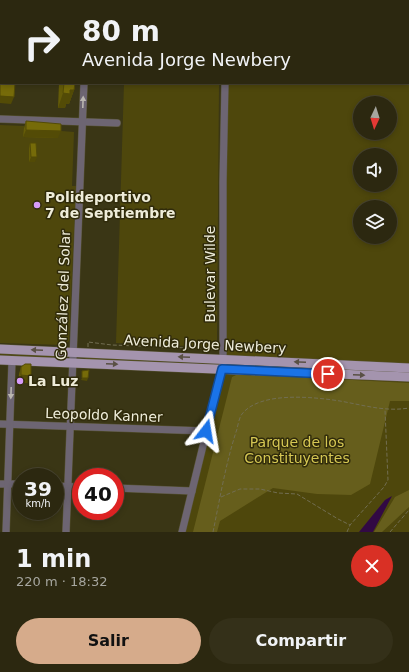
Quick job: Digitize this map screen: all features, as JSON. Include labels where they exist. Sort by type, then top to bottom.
[{"type":"main road","name":"Avenida Jorge Newbery","points":[[0,349],[74,351],[409,368]]},
{"type":"main road","name":"Avenida Jorge Newbery","points":[[0,360],[409,377]]},
{"type":"street","name":"González del Solar","points":[[66,532],[84,84]]},
{"type":"street","name":"Bulevar Wilde","points":[[182,532],[222,369],[223,359],[223,182],[225,84]]},
{"type":"street","points":[[0,119],[117,123]]},
{"type":"street","points":[[6,532],[4,484],[10,425],[12,360]]},
{"type":"street","name":"Leopoldo Kanner","points":[[0,424],[206,431]]},
{"type":"street","points":[[64,486],[72,486]]},
{"type":"street","points":[[124,488],[192,491]]},
{"type":"path","name":"Avenida Jorge Newbery","points":[[88,342],[112,345],[219,349]]},
{"type":"path","points":[[213,532],[241,415],[256,403],[274,399],[299,398],[339,401],[385,410],[409,408]]},
{"type":"path","points":[[347,532],[350,524],[384,487],[388,480],[385,410]]},
{"type":"path","points":[[220,498],[225,494],[240,489],[260,489],[278,493],[297,494],[338,519],[350,524]]},
{"type":"path","points":[[390,532],[409,510]]},
{"type":"green space","points":[[124,84],[219,84],[217,344],[213,347],[116,343]]},
{"type":"green space","points":[[225,84],[409,84],[409,532],[182,532],[222,369]]},
{"type":"green space","name":"Polideportivo 7 de Septiembre","points":[[0,125],[24,126],[24,128],[74,132],[72,186],[76,186],[69,341],[64,345],[0,343]]},
{"type":"green space","points":[[0,352],[64,354],[64,359],[0,357]]},
{"type":"green space","points":[[86,354],[214,362],[214,365],[85,359]]},
{"type":"green space","name":"Parque de los Constituyentes","points":[[238,374],[409,383],[409,401],[390,401],[370,484],[351,495],[317,494],[273,488],[220,521],[217,532],[193,532],[232,377]]},
{"type":"green space","points":[[409,490],[409,507],[382,532],[374,532],[395,497]]},
{"type":"shaded area","points":[[392,496],[373,532],[359,532],[385,500]]},
{"type":"building","points":[[0,84],[15,84],[14,97],[0,96]]},
{"type":"building","points":[[64,84],[75,84],[74,90],[70,90],[70,94],[63,93]]},
{"type":"building","points":[[26,121],[61,124],[61,131],[26,130]]},
{"type":"building","points":[[30,143],[36,143],[37,157],[31,157]]},
{"type":"building","points":[[25,364],[31,364],[31,376],[21,375],[21,367]]},
{"type":"building","points":[[89,370],[88,378],[82,378],[82,371]]},
{"type":"place","name":"Polideportivo 7 de Septiembre","points":[[37,205]]},
{"type":"place","name":"La Luz","points":[[20,381]]},
{"type":"route","points":[[206,431],[222,369],[328,374]]}]
